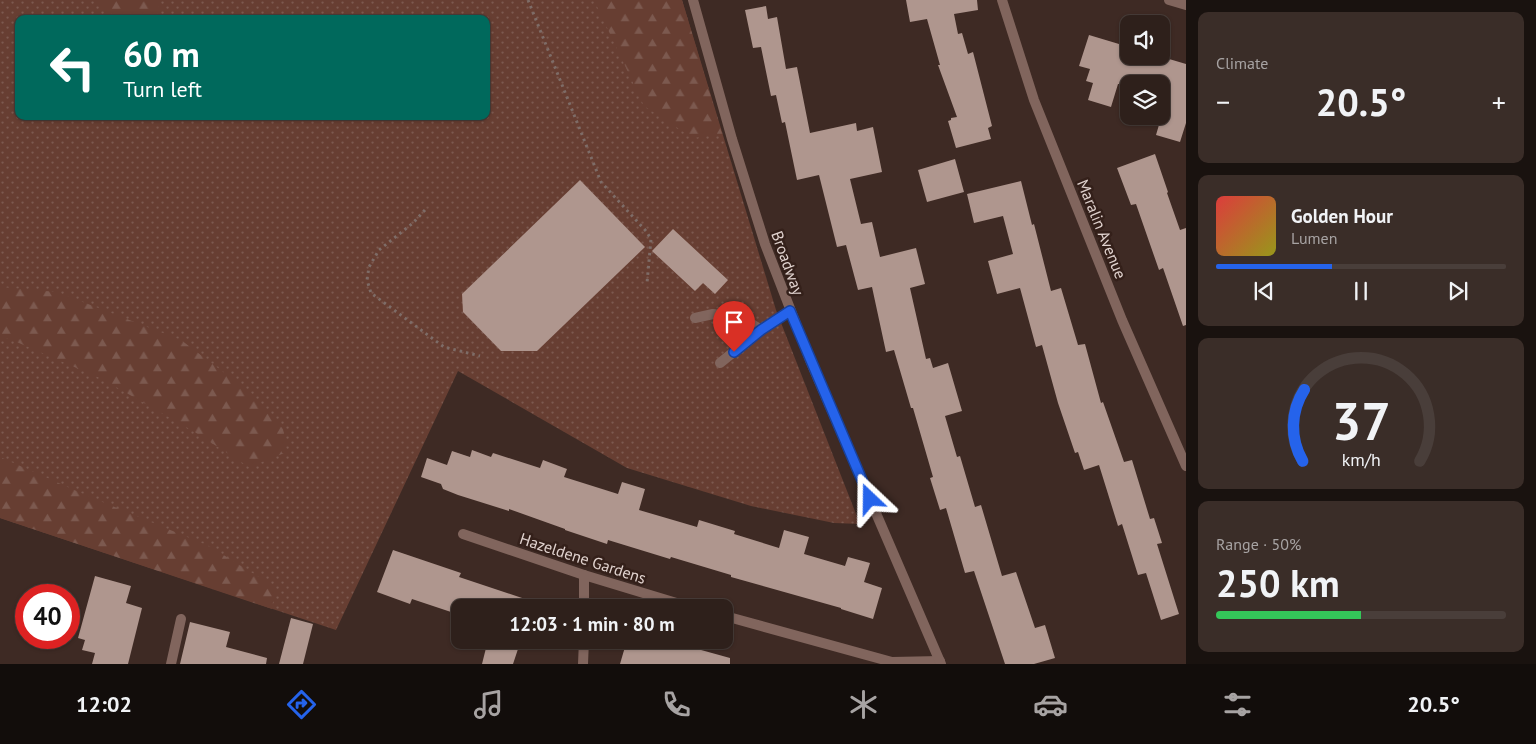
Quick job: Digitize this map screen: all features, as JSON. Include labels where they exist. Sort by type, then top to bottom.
[{"type":"street","name":"Broadway","points":[[692,0],[762,236],[790,311],[940,662]]},
{"type":"street","name":"Maralin Avenue","points":[[1002,0],[1038,109],[1122,320],[1186,466]]},
{"type":"street","points":[[1169,0],[1186,5]]},
{"type":"street","points":[[720,363],[761,330],[790,311]]},
{"type":"street","points":[[695,318],[712,314],[742,317],[761,330]]},
{"type":"street","name":"Hazeldene Gardens","points":[[463,534],[584,575],[663,599]]},
{"type":"street","points":[[584,575],[584,599]]},
{"type":"street","points":[[733,618],[892,662],[940,662]]},
{"type":"street","points":[[171,664],[181,619]]},
{"type":"street","points":[[583,664],[584,649]]},
{"type":"path","points":[[528,0],[602,182],[651,239],[647,283]]},
{"type":"path","points":[[425,210],[413,223],[379,250],[369,267],[367,280],[371,293],[444,346],[480,356]]},
{"type":"green space","points":[[0,0],[682,0],[776,310],[860,524],[834,523],[751,506],[627,468],[458,371],[336,630],[0,518]]},
{"type":"green space","points":[[96,0],[154,0],[158,4],[161,15],[116,15],[112,14]]},
{"type":"green space","points":[[594,0],[682,0],[722,134],[693,138],[644,106]]},
{"type":"green space","points":[[0,287],[57,292],[181,340],[251,393],[283,429],[287,452],[249,467],[193,431],[102,379],[0,336]]},
{"type":"green space","points":[[0,457],[209,546],[275,587],[272,609],[0,518]]},
{"type":"building","points":[[906,0],[977,0],[978,10],[954,14],[958,34],[962,33],[968,54],[973,52],[992,126],[988,128],[991,139],[956,148],[948,121],[951,118],[957,117],[938,65],[940,65],[927,19],[910,22]]},
{"type":"building","points":[[766,6],[768,19],[777,17],[786,69],[797,67],[810,133],[856,123],[857,131],[873,127],[882,172],[850,179],[861,224],[872,222],[880,257],[916,248],[925,284],[910,288],[926,359],[930,358],[933,368],[948,363],[962,411],[945,416],[957,457],[960,456],[975,507],[981,505],[1002,576],[1016,572],[1035,628],[1045,625],[1055,658],[1034,664],[1005,664],[974,571],[965,573],[946,508],[940,510],[930,478],[933,477],[894,350],[886,352],[872,287],[858,290],[846,245],[837,247],[819,175],[797,180],[785,122],[782,123],[776,95],[771,96],[761,47],[753,48],[745,10]]},
{"type":"building","points":[[1089,35],[1120,44],[1120,65],[1170,65],[1170,59],[1186,64],[1186,123],[1180,142],[1156,135],[1159,125],[1170,125],[1170,75],[1120,75],[1120,84],[1118,84],[1111,107],[1088,100],[1093,83],[1086,81],[1090,69],[1079,66]]},
{"type":"building","points":[[1155,154],[1180,230],[1186,228],[1186,325],[1183,326],[1163,268],[1159,270],[1136,204],[1131,205],[1117,168]]},
{"type":"building","points":[[955,159],[964,192],[927,202],[918,170]]},
{"type":"building","points":[[580,180],[645,247],[537,351],[501,351],[463,312],[462,294]]},
{"type":"building","points":[[1021,181],[1051,291],[1061,288],[1078,345],[1085,344],[1101,403],[1103,402],[1124,462],[1132,460],[1150,519],[1154,518],[1162,543],[1157,544],[1179,614],[1161,620],[1146,573],[1138,575],[1122,524],[1118,526],[1099,465],[1084,470],[1078,452],[1075,453],[1058,403],[1042,345],[1036,347],[1020,288],[997,294],[988,261],[1013,254],[1003,216],[974,223],[967,194]]},
{"type":"building","points":[[673,229],[728,280],[715,294],[703,283],[695,291],[652,251]]},
{"type":"building","points":[[472,450],[491,457],[493,453],[540,468],[543,460],[567,469],[564,477],[618,494],[622,482],[645,489],[639,510],[697,527],[699,520],[735,531],[734,534],[779,548],[784,530],[809,537],[804,554],[845,566],[848,557],[870,563],[864,582],[882,588],[873,619],[731,577],[731,575],[671,557],[670,559],[608,540],[607,544],[509,509],[509,511],[458,495],[443,489],[441,484],[421,477],[427,458],[447,465],[452,451],[470,457]]},
{"type":"building","points":[[393,550],[461,573],[459,577],[525,599],[451,599],[451,612],[412,599],[410,604],[377,592]]},
{"type":"building","points":[[95,576],[131,586],[126,603],[142,608],[128,664],[92,664],[95,653],[82,650],[85,640],[80,639],[80,631]]},
{"type":"building","points":[[291,618],[313,624],[303,664],[279,664]]},
{"type":"building","points":[[190,622],[230,632],[226,647],[267,658],[266,664],[180,664]]},
{"type":"building","points":[[486,649],[518,649],[513,664],[482,664]]},
{"type":"building","points":[[624,649],[698,649],[730,658],[730,664],[620,664]]},
{"type":"route","points":[[734,352],[761,330],[790,311],[870,499]]}]
